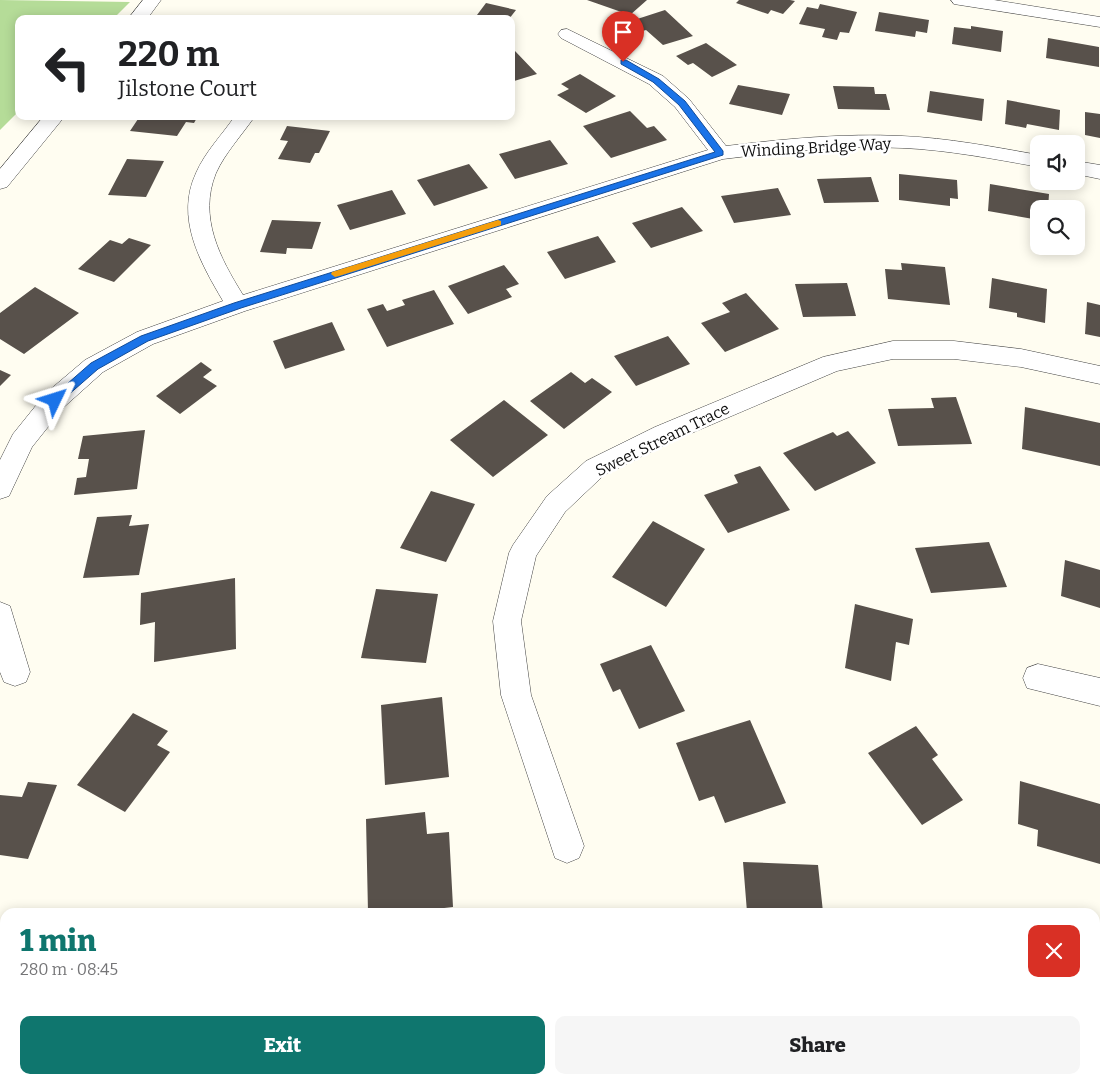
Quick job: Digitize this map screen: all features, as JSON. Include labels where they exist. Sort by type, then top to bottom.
[{"type":"street","points":[[140,15],[152,0]]},
{"type":"street","points":[[960,0],[1100,22]]},
{"type":"street","points":[[567,34],[656,80],[682,103],[720,153]]},
{"type":"street","points":[[0,182],[52,120]]},
{"type":"street","points":[[237,305],[212,264],[202,236],[197,207],[206,174],[242,120]]},
{"type":"street","name":"Winding Bridge Way","points":[[0,488],[22,441],[55,400],[94,366],[145,338],[237,305],[720,153],[767,147],[884,141],[948,146],[1030,160]]},
{"type":"street","points":[[1085,170],[1100,172]]},
{"type":"street","name":"Sweet Stream Trace","points":[[567,846],[516,695],[507,621],[523,553],[556,504],[595,468],[664,434],[832,363],[893,350],[954,350],[992,354],[1021,358],[1100,375]]},
{"type":"street","points":[[0,615],[14,672]]},
{"type":"street","points":[[1038,678],[1100,692]]},
{"type":"green space","points":[[0,0],[130,2],[117,15],[15,15],[15,115],[0,130]]},
{"type":"building","points":[[587,0],[647,0],[630,15]]},
{"type":"building","points":[[739,0],[795,1],[783,14],[771,10],[768,14],[736,3]]},
{"type":"building","points":[[486,3],[516,10],[512,15],[477,15]]},
{"type":"building","points":[[820,4],[857,12],[849,33],[840,32],[837,40],[822,37],[825,29],[799,24],[807,7],[818,9]]},
{"type":"building","points":[[665,10],[693,36],[663,45],[646,30],[639,32],[628,22]]},
{"type":"building","points":[[879,12],[929,20],[927,33],[916,31],[915,37],[875,31]]},
{"type":"building","points":[[971,26],[1003,31],[1001,52],[952,44],[954,27],[971,29]]},
{"type":"building","points":[[1048,38],[1099,47],[1099,67],[1046,58]]},
{"type":"building","points":[[706,43],[737,65],[712,77],[693,63],[688,65],[676,56]]},
{"type":"building","points":[[515,51],[537,74],[515,81]]},
{"type":"building","points":[[580,74],[616,96],[586,113],[557,95],[569,89],[561,84]]},
{"type":"building","points":[[738,85],[790,94],[782,115],[729,104]]},
{"type":"building","points":[[833,86],[874,87],[875,94],[886,94],[890,110],[838,109]]},
{"type":"building","points":[[930,91],[984,99],[982,121],[927,112]]},
{"type":"building","points":[[1007,100],[1060,110],[1059,130],[1027,124],[1026,128],[1005,124]]},
{"type":"building","points":[[630,111],[647,128],[654,126],[667,140],[611,158],[583,126]]},
{"type":"building","points":[[1085,112],[1100,114],[1100,138],[1085,135]]},
{"type":"building","points":[[137,120],[196,120],[194,123],[186,122],[177,136],[130,131]]},
{"type":"building","points":[[287,126],[330,131],[319,153],[315,153],[310,163],[278,159],[288,141],[280,140]]},
{"type":"building","points":[[550,140],[568,164],[515,179],[499,154]]},
{"type":"building","points":[[127,159],[164,161],[146,197],[108,195]]},
{"type":"building","points":[[469,164],[488,188],[434,206],[417,180]]},
{"type":"building","points":[[899,174],[957,180],[958,199],[950,198],[950,206],[899,200]]},
{"type":"building","points":[[871,177],[879,202],[824,203],[817,179]]},
{"type":"building","points":[[990,184],[1049,194],[1049,200],[1030,200],[1030,218],[988,211]]},
{"type":"building","points":[[778,188],[791,215],[734,223],[721,196]]},
{"type":"building","points":[[392,190],[406,214],[350,230],[337,205]]},
{"type":"building","points":[[682,207],[703,231],[651,248],[632,223]]},
{"type":"building","points":[[272,220],[321,222],[312,249],[287,248],[286,254],[260,252]]},
{"type":"building","points":[[598,236],[616,262],[565,279],[547,252]]},
{"type":"building","points":[[129,238],[151,245],[114,282],[78,269],[110,240],[122,244]]},
{"type":"building","points":[[901,263],[945,267],[950,305],[888,299],[885,269],[902,270]]},
{"type":"building","points":[[504,265],[519,284],[506,289],[512,297],[468,314],[448,286]]},
{"type":"building","points":[[992,278],[1047,289],[1045,323],[1017,317],[1017,313],[989,308]]},
{"type":"building","points":[[847,283],[856,316],[803,317],[795,284]]},
{"type":"building","points":[[35,287],[79,313],[24,354],[0,339],[0,313]]},
{"type":"building","points":[[434,290],[454,324],[387,347],[367,309],[383,304],[387,311],[405,305],[402,300]]},
{"type":"building","points":[[746,293],[779,329],[725,352],[701,323],[730,312],[722,303]]},
{"type":"building","points":[[1087,302],[1100,305],[1100,337],[1085,334]]},
{"type":"building","points":[[332,322],[345,350],[285,369],[273,341]]},
{"type":"building","points":[[668,336],[690,364],[636,386],[614,356]]},
{"type":"building","points":[[201,362],[212,370],[203,377],[217,386],[180,414],[156,396]]},
{"type":"building","points":[[0,370],[11,375],[0,386]]},
{"type":"building","points":[[571,372],[585,383],[592,378],[612,392],[564,429],[530,401]]},
{"type":"building","points":[[956,397],[972,444],[898,446],[888,409],[934,408],[931,398]]},
{"type":"building","points":[[504,400],[548,435],[493,477],[450,440]]},
{"type":"building","points":[[1025,407],[1100,423],[1100,466],[1022,449]]},
{"type":"building","points":[[145,430],[137,489],[74,495],[77,478],[86,477],[89,459],[78,459],[83,436]]},
{"type":"building","points":[[848,431],[876,463],[815,491],[783,453],[833,432],[837,436]]},
{"type":"building","points":[[760,466],[790,510],[728,533],[704,495],[738,483],[734,475]]},
{"type":"building","points":[[431,491],[475,504],[446,562],[400,548]]},
{"type":"building","points":[[132,515],[129,526],[149,524],[139,575],[83,578],[97,517]]},
{"type":"building","points":[[653,521],[705,549],[666,607],[612,577]]},
{"type":"building","points":[[989,542],[1007,587],[931,593],[915,548]]},
{"type":"building","points":[[1065,560],[1100,570],[1100,608],[1061,596]]},
{"type":"building","points":[[235,578],[236,649],[154,662],[155,622],[140,625],[141,593]]},
{"type":"building","points":[[376,589],[438,594],[426,663],[361,658]]},
{"type":"building","points":[[855,604],[913,619],[909,645],[896,642],[891,681],[845,668]]},
{"type":"building","points":[[651,645],[685,711],[639,729],[620,689],[613,692],[600,664]]},
{"type":"building","points":[[442,697],[449,777],[385,785],[381,705]]},
{"type":"building","points":[[133,713],[168,731],[157,745],[170,752],[125,812],[77,785]]},
{"type":"building","points":[[750,720],[786,803],[725,823],[714,796],[699,801],[676,743]]},
{"type":"building","points":[[916,726],[938,755],[932,759],[963,800],[922,825],[868,753]]},
{"type":"building","points":[[1020,781],[1100,804],[1100,864],[1037,846],[1038,830],[1018,824]]},
{"type":"building","points":[[28,782],[57,785],[28,859],[0,855],[0,795],[22,797]]},
{"type":"building","points":[[425,812],[427,834],[449,832],[453,907],[368,908],[366,819]]},
{"type":"building","points":[[743,862],[818,865],[823,908],[747,908]]},
{"type":"slow traffic","points":[[335,274],[498,223]]},
{"type":"route","points":[[55,400],[94,366],[145,338],[237,305],[720,153],[682,103],[656,80],[623,62]]}]
